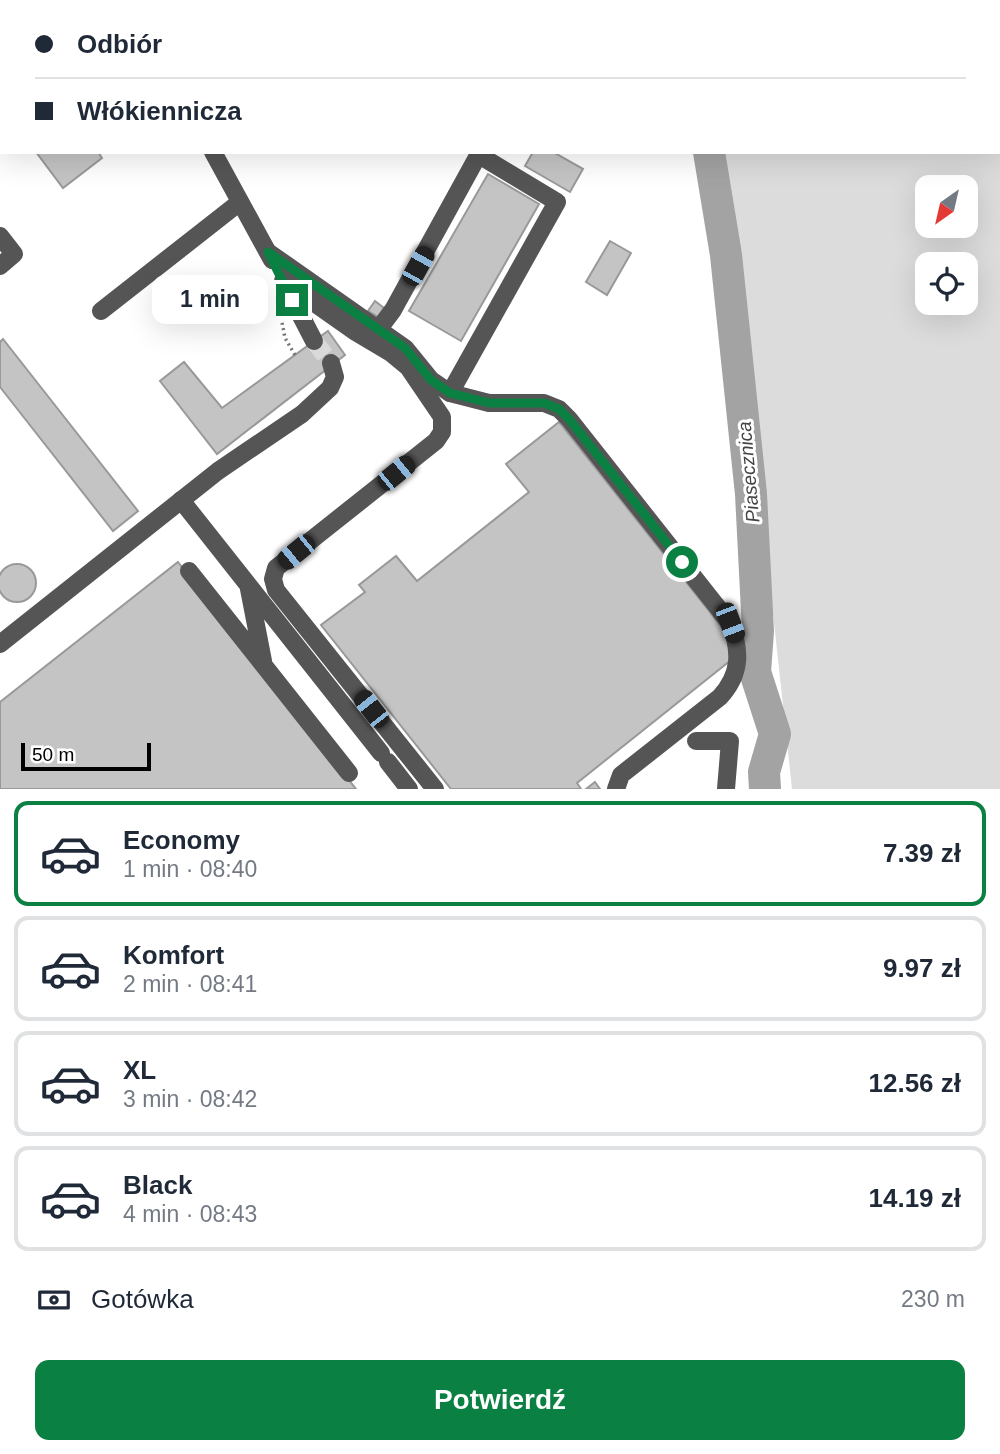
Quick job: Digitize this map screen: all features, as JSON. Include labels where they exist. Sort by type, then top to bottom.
[{"type":"street","points":[[214,154],[314,341]]},
{"type":"street","points":[[374,336],[393,310],[479,154],[557,202],[450,393]]},
{"type":"street","points":[[101,312],[240,202]]},
{"type":"street","points":[[0,236],[14,254],[0,266]]},
{"type":"street","points":[[268,252],[374,336],[408,367],[442,417],[442,432],[436,441],[276,568],[272,579],[276,590],[435,789]]},
{"type":"street","points":[[283,281],[374,336],[405,348],[431,380],[450,393],[489,403],[544,403],[559,409],[730,623],[735,637],[737,668],[731,685],[720,697],[621,775],[616,789]]},
{"type":"street","points":[[0,645],[218,471],[302,414],[330,388],[335,377],[331,363]]},
{"type":"street","points":[[181,500],[409,789]]},
{"type":"street","points":[[189,571],[349,773]]},
{"type":"street","points":[[249,586],[263,665]]},
{"type":"street","points":[[696,741],[730,741],[726,789]]},
{"type":"shaded area","points":[[713,154],[1000,154],[1000,789],[792,789],[737,280]]},
{"type":"building","points":[[38,154],[99,154],[102,158],[63,188]]},
{"type":"building","points":[[532,154],[557,154],[583,169],[570,192],[525,166]]},
{"type":"building","points":[[488,174],[539,204],[461,341],[409,311]]},
{"type":"building","points":[[610,241],[631,253],[607,295],[586,282]]},
{"type":"building","points":[[375,301],[384,308],[378,317],[368,311]]},
{"type":"building","points":[[328,331],[345,355],[217,454],[160,381],[184,362],[222,408]]},
{"type":"building","points":[[3,339],[138,511],[113,531],[0,387],[0,342]]},
{"type":"building","points":[[559,422],[728,635],[731,660],[577,783],[581,789],[451,789],[321,625],[365,592],[359,585],[396,556],[417,581],[529,492],[506,464]]},
{"type":"building","points":[[178,562],[356,789],[0,789],[0,702]]},
{"type":"building","points":[[10,566],[24,566],[34,576],[34,590],[24,600],[10,600],[0,590],[0,576]]},
{"type":"building","points":[[595,782],[600,789],[586,789]]},
{"type":"waterway","name":"Piasecznica","points":[[709,154],[726,255],[751,494],[758,631],[755,672],[775,734],[764,772],[765,789]]},
{"type":"tunnel","points":[[314,341],[331,363]]},
{"type":"route","points":[[292,300],[268,252],[405,348],[431,380],[450,393],[489,403],[544,403],[559,409],[682,562]]}]
